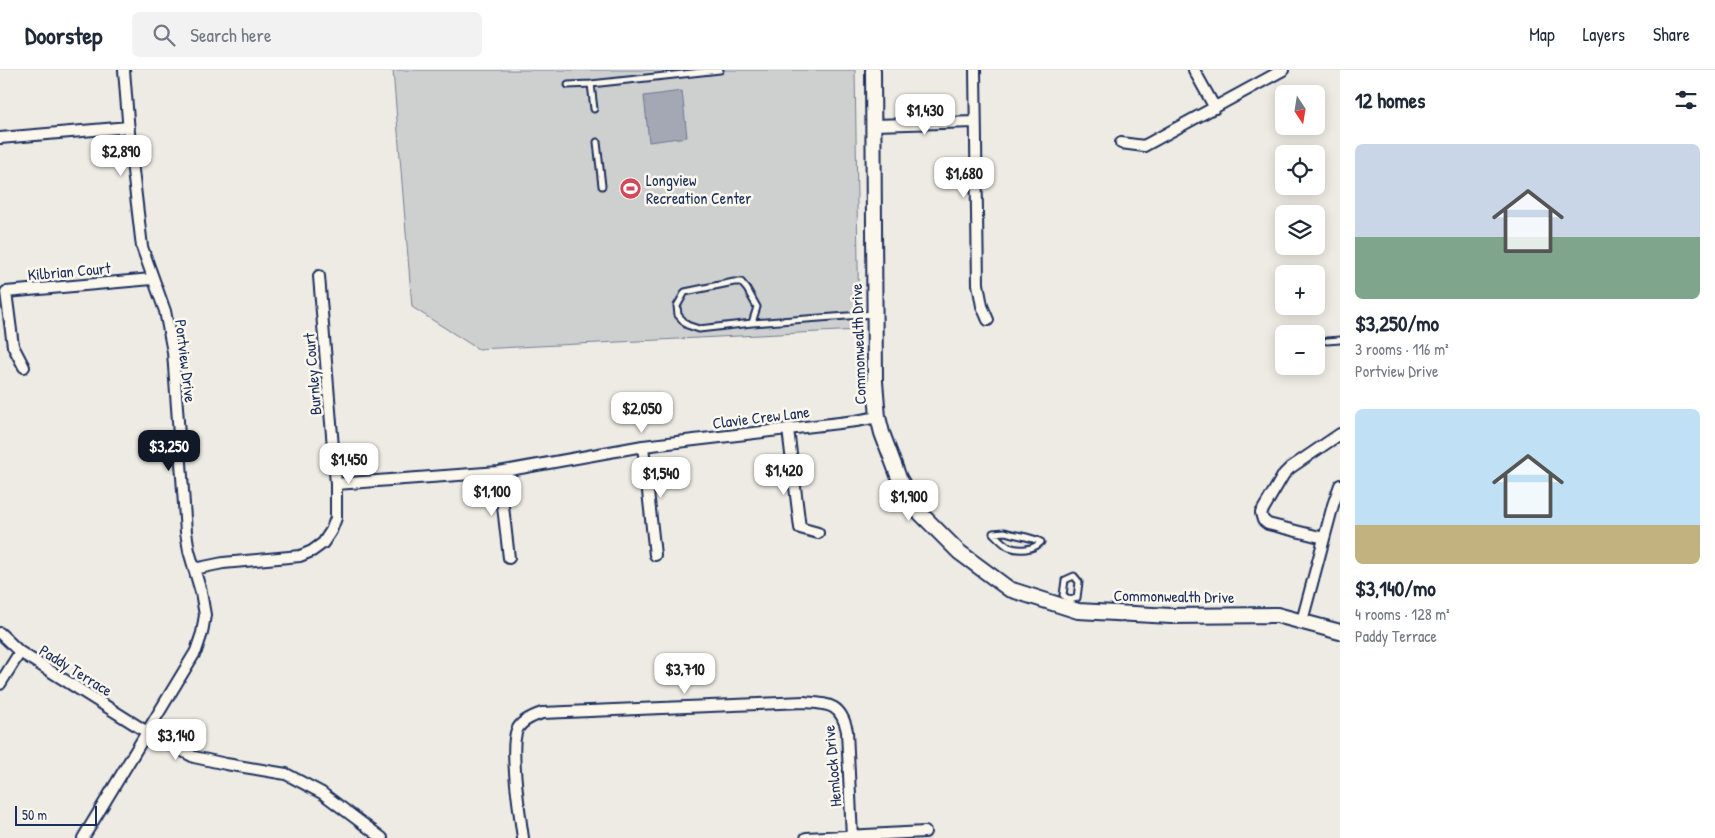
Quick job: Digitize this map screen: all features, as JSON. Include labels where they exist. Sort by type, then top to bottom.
[{"type":"street","name":"Portview Drive","points":[[83,838],[196,651],[205,615],[186,532],[173,352],[164,311],[142,246],[124,70]]},
{"type":"street","name":"Commonwealth Drive","points":[[873,70],[874,314],[875,382],[878,416],[899,478],[919,512],[959,552],[1009,589],[1069,604],[1078,611],[1171,616],[1277,615],[1340,632]]},
{"type":"street","points":[[975,70],[978,284],[982,306],[988,320]]},
{"type":"street","points":[[1194,70],[1215,108]]},
{"type":"street","points":[[1121,143],[1144,146],[1283,70]]},
{"type":"street","points":[[874,125],[975,122]]},
{"type":"street","points":[[0,138],[129,127]]},
{"type":"street","name":"Burnley Court","points":[[194,569],[223,563],[300,556],[312,551],[323,543],[334,524],[336,518],[336,484],[319,276]]},
{"type":"street","name":"Kilbrian Court","points":[[24,367],[13,346],[6,292],[152,279]]},
{"type":"street","name":"Clavie Crew Lane","points":[[336,484],[499,472],[643,446],[856,421],[878,416]]},
{"type":"street","points":[[788,429],[800,528],[818,533]]},
{"type":"street","points":[[1324,538],[1268,524],[1263,520],[1261,513],[1284,474],[1340,434]]},
{"type":"street","points":[[643,446],[655,555]]},
{"type":"street","points":[[499,472],[509,558]]},
{"type":"street","points":[[1302,621],[1340,485]]},
{"type":"street","name":"Paddy Terrace","points":[[0,633],[20,652],[146,732],[194,757],[286,774],[322,793],[382,838]]},
{"type":"street","points":[[0,684],[20,652]]},
{"type":"street","name":"Hemlock Drive","points":[[522,838],[515,766],[515,738],[517,728],[528,718],[542,713],[804,702],[828,704],[845,718],[852,837]]},
{"type":"street","points":[[806,838],[925,832]]},
{"type":"lane","points":[[568,85],[720,70]]},
{"type":"lane","points":[[591,84],[594,109]]},
{"type":"lane","points":[[597,142],[602,186]]},
{"type":"lane","points":[[752,323],[757,307],[741,282],[690,289],[685,292],[677,306],[678,315],[688,325],[700,328],[874,314]]},
{"type":"lane","points":[[1327,340],[1340,340]]},
{"type":"lane","points":[[1005,532],[1031,537],[1041,542],[1035,547],[1025,549],[1009,547],[993,533],[1005,532]]},
{"type":"lane","points":[[1074,576],[1079,582],[1076,598],[1069,604],[1063,595],[1065,580],[1074,576]]},
{"type":"shaded area","name":"Longview Recreation Center","points":[[393,70],[855,70],[859,330],[478,349],[412,307]]},
{"type":"shaded area","points":[[682,91],[687,137],[649,142],[644,96]]},
{"type":"place","name":"Longview Recreation Center","points":[[630,189]]}]
